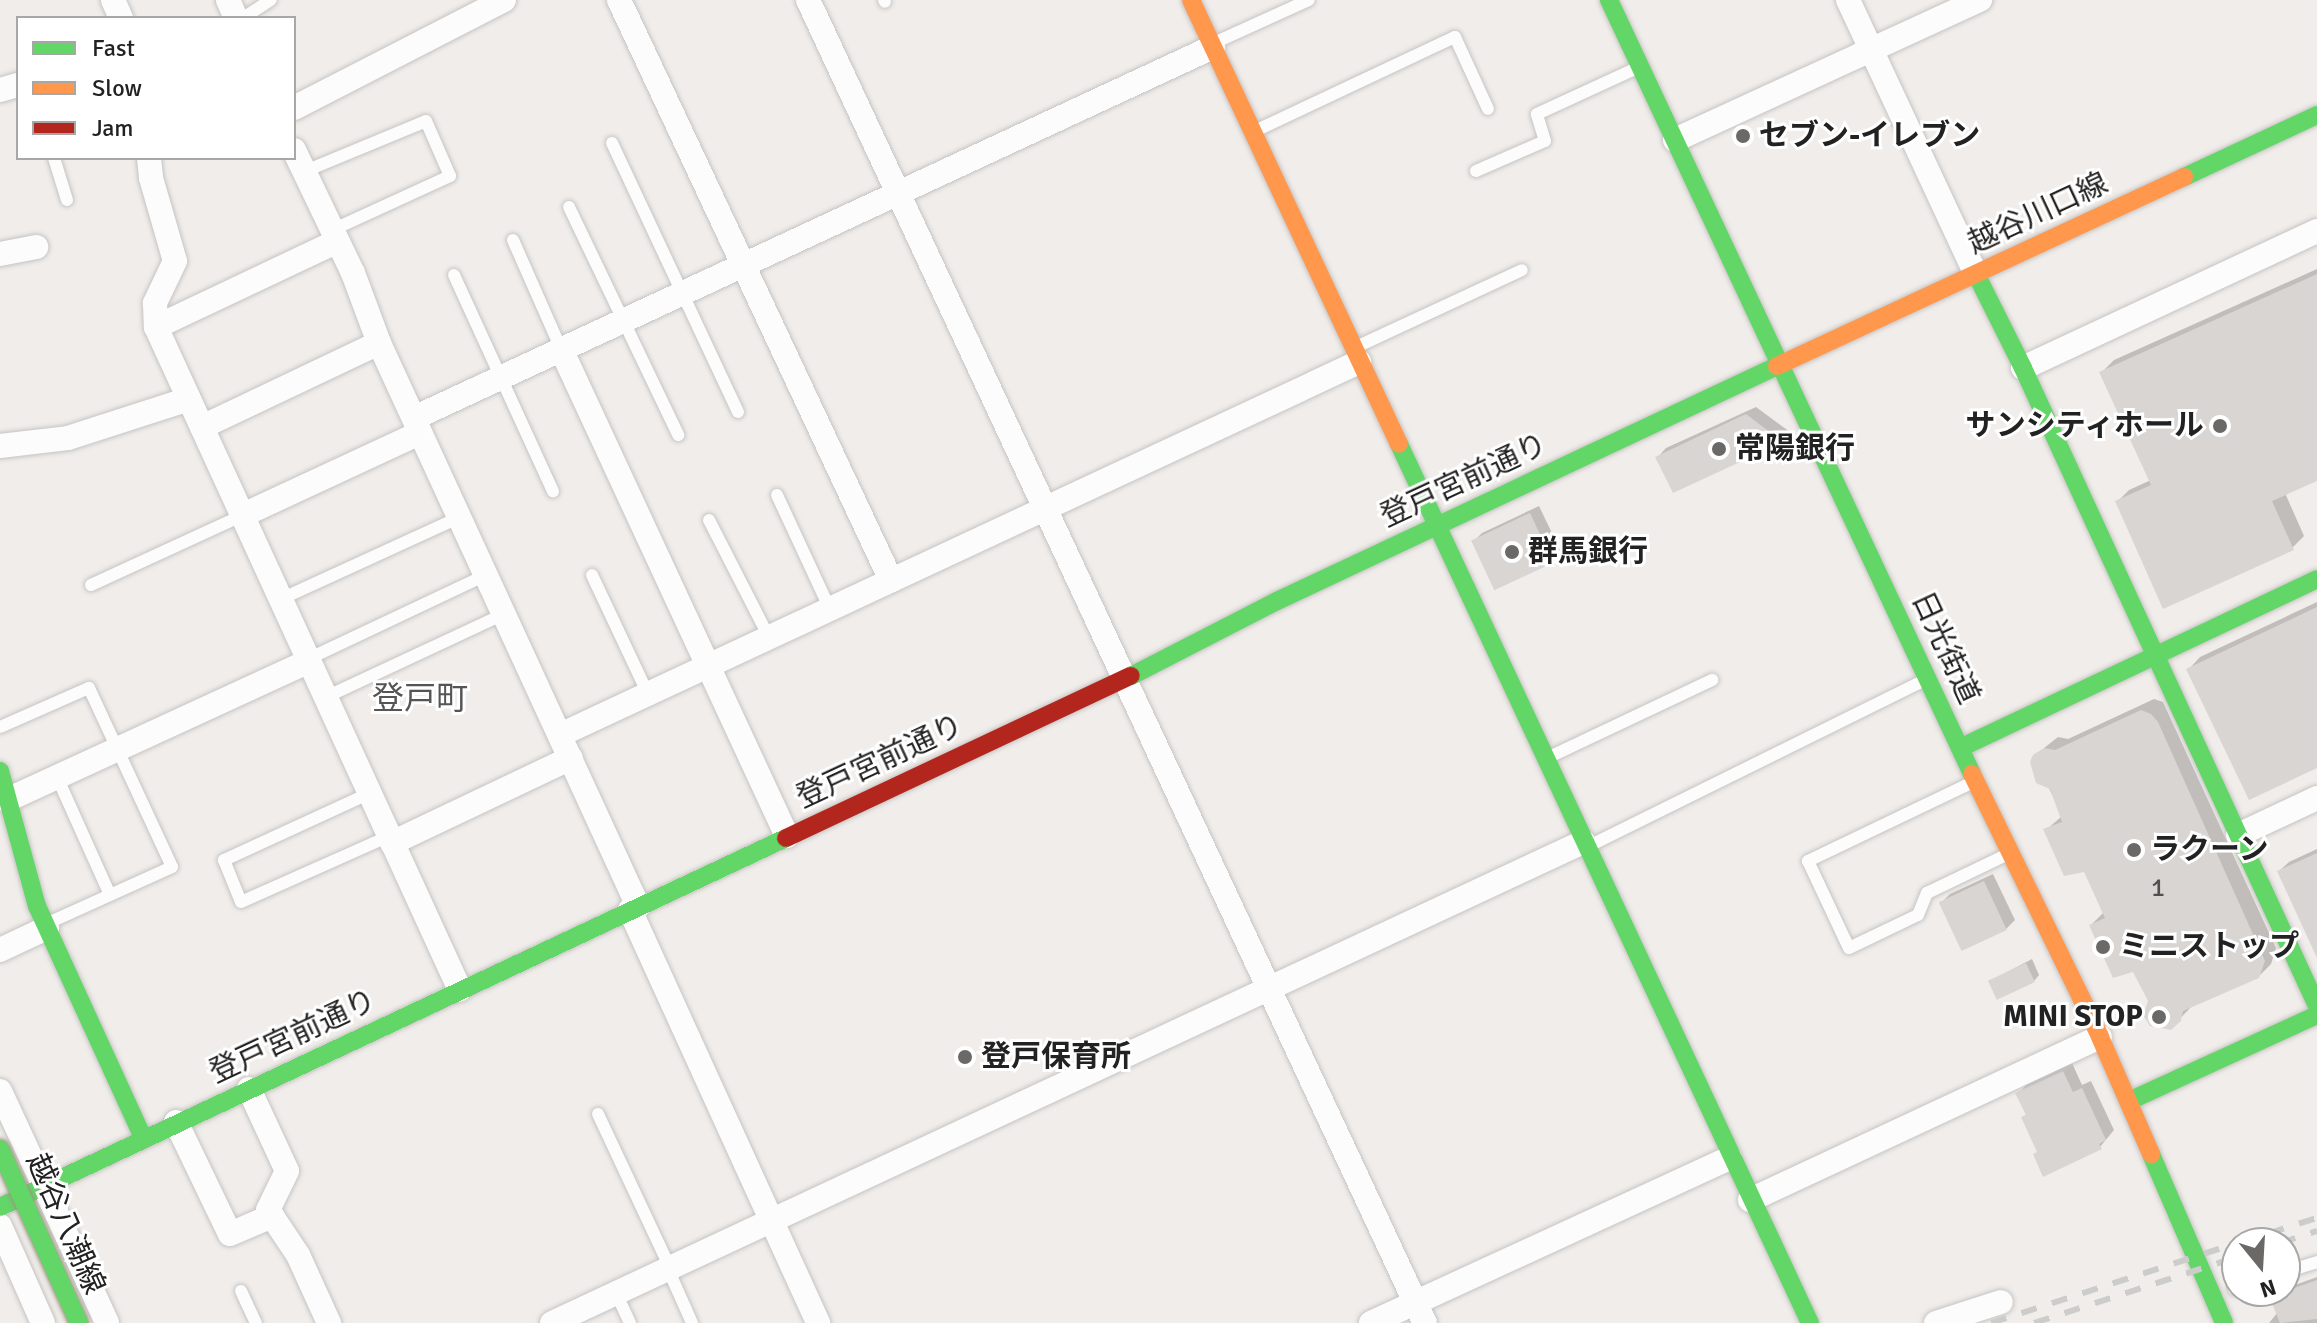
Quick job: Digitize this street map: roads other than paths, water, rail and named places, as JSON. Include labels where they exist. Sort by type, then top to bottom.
[{"type":"street","points":[[296,107],[504,0]]},
{"type":"street","points":[[619,0],[891,580]]},
{"type":"street","points":[[808,0],[1420,1313]]},
{"type":"street","points":[[1191,0],[1730,1158],[1810,1323]]},
{"type":"street","name":"日光街道","points":[[1609,0],[2009,853],[2100,1037],[2224,1323]]},
{"type":"street","points":[[1848,0],[2023,368],[2317,1006]]},
{"type":"street","points":[[1675,140],[1980,0]]},
{"type":"street","points":[[243,515],[417,425],[501,377],[1212,46]]},
{"type":"street","name":"越谷川口線","points":[[1781,363],[2317,115]]},
{"type":"street","points":[[150,160],[175,261],[155,303],[156,327],[460,990]]},
{"type":"street","points":[[298,161],[353,273],[379,343],[571,758],[818,1323]]},
{"type":"street","points":[[2023,368],[2317,231]]},
{"type":"street","points":[[156,327],[333,236]]},
{"type":"street","points":[[0,254],[36,247]]},
{"type":"street","points":[[202,427],[379,343]]},
{"type":"street","points":[[561,349],[787,836]]},
{"type":"street","points":[[560,735],[1045,508],[1356,355]]},
{"type":"street","name":"登戸宮前通り","points":[[0,1207],[143,1137],[1125,679],[1212,633],[1781,363]]},
{"type":"street","points":[[0,446],[68,438],[189,399]]},
{"type":"street","points":[[1960,748],[2317,579]]},
{"type":"street","points":[[7,800],[309,660]]},
{"type":"street","points":[[391,839],[571,758]]},
{"type":"street","points":[[0,771],[7,800],[9,844],[143,1137]]},
{"type":"street","points":[[2238,835],[2317,798]]},
{"type":"street","points":[[552,1323],[1269,988],[1584,845]]},
{"type":"street","points":[[0,950],[46,926]]},
{"type":"street","points":[[2129,1101],[2317,1015]]},
{"type":"street","points":[[1750,1200],[2100,1037]]},
{"type":"street","points":[[249,1089],[287,1171],[268,1210],[298,1255],[329,1323]]},
{"type":"street","points":[[0,1091],[107,1323]]},
{"type":"street","points":[[176,1122],[230,1234],[272,1216]]},
{"type":"street","name":"越谷八潮線","points":[[0,1149],[79,1323]]},
{"type":"street","points":[[1371,1323],[1420,1313],[1730,1158]]},
{"type":"street","points":[[0,1226],[36,1321]]},
{"type":"street","points":[[1936,1323],[2001,1302]]},
{"type":"lane","points":[[246,16],[271,0]]},
{"type":"lane","points":[[1212,46],[1309,0]]},
{"type":"lane","points":[[1253,132],[1455,37],[1488,109]]},
{"type":"lane","points":[[1476,171],[1545,141],[1537,114],[1640,66]]},
{"type":"lane","points":[[298,161],[426,121],[450,176],[333,236]]},
{"type":"lane","points":[[612,143],[738,412]]},
{"type":"lane","points":[[55,160],[67,200]]},
{"type":"lane","points":[[569,207],[678,435]]},
{"type":"lane","points":[[513,240],[561,349]]},
{"type":"lane","points":[[1356,355],[1522,270]]},
{"type":"lane","points":[[454,275],[553,491]]},
{"type":"lane","points":[[777,495],[830,609]]},
{"type":"lane","points":[[91,585],[243,515]]},
{"type":"lane","points":[[281,599],[460,517]]},
{"type":"lane","points":[[709,520],[769,637]]},
{"type":"lane","points":[[309,660],[486,575]]},
{"type":"lane","points":[[592,575],[648,694]]},
{"type":"lane","points":[[326,697],[504,614]]},
{"type":"lane","points":[[1584,845],[1748,770],[1756,760],[1928,679]]},
{"type":"lane","points":[[1545,759],[1712,680]]},
{"type":"lane","points":[[0,727],[89,688],[172,867],[46,926]]},
{"type":"lane","points":[[57,777],[110,895]]},
{"type":"lane","points":[[1976,781],[1808,861],[1849,948],[1918,915],[1927,893],[2009,853]]},
{"type":"lane","points":[[370,793],[224,860],[241,902],[391,839]]},
{"type":"lane","points":[[598,1114],[692,1323]]},
{"type":"lane","points":[[241,1291],[256,1323]]},
{"type":"lane","points":[[616,1293],[630,1323]]},
{"type":"railway","points":[[2289,1227],[2317,1218]]},
{"type":"railway","points":[[2301,1236],[2317,1231]]},
{"type":"railway","points":[[1991,1323],[2221,1248]]},
{"type":"railway","points":[[2034,1323],[2221,1262]]},
{"type":"place","name":"セブン-イレブン","points":[[1743,136]]},
{"type":"place","name":"サンシティホール","points":[[2220,426]]},
{"type":"place","name":"常陽銀行","points":[[1719,449]]},
{"type":"place","name":"群馬銀行","points":[[1512,552]]},
{"type":"place","name":"ラクーン","points":[[2134,850]]},
{"type":"place","name":"ミニストップ","points":[[2103,947]]},
{"type":"place","name":"MINI STOP","points":[[2159,1017]]},
{"type":"place","name":"登戸保育所","points":[[965,1057]]},
{"type":"district","name":"登戸町","points":[[420,699]]}]
